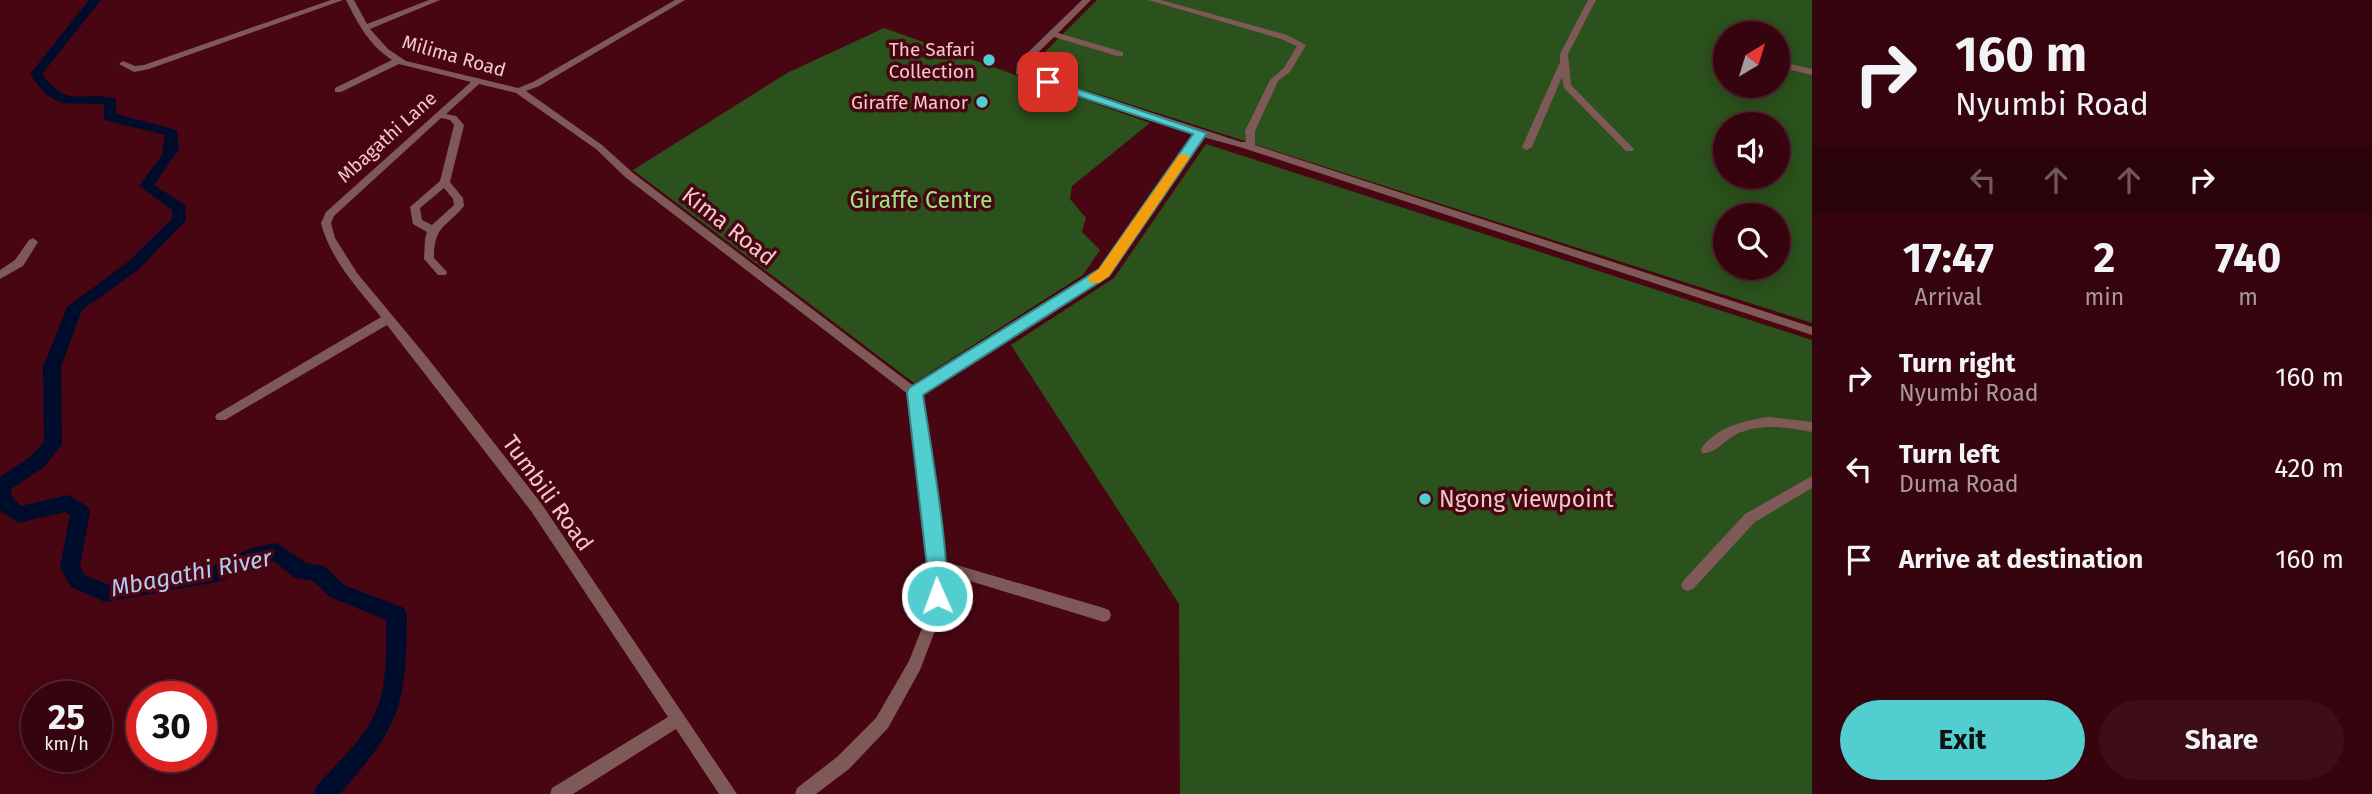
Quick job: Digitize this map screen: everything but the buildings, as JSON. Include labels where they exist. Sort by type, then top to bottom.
[{"type":"street","points":[[123,64],[134,69],[146,67],[339,0]]},
{"type":"street","name":"Milima Road","points":[[350,0],[375,46],[398,61],[519,91],[537,85],[681,0]]},
{"type":"street","points":[[364,28],[436,0]]},
{"type":"street","points":[[1087,0],[1019,69],[1022,74],[1812,331]]},
{"type":"street","points":[[1152,0],[1302,45],[1287,70],[1274,80],[1250,131],[1252,142],[1247,146]]},
{"type":"street","points":[[1527,147],[1564,62],[1568,42],[1592,0]]},
{"type":"street","points":[[1053,34],[1120,54]]},
{"type":"street","points":[[338,90],[398,61]]},
{"type":"street","points":[[1564,62],[1569,90],[1629,149]]},
{"type":"street","points":[[1790,67],[1812,72]]},
{"type":"street","name":"Mbagathi Lane","points":[[326,223],[330,214],[345,199],[476,82]]},
{"type":"street","name":"Kima Road","points":[[519,91],[598,147],[629,175],[915,393]]},
{"type":"street","points":[[432,230],[417,222],[415,207],[445,182],[459,125],[453,118],[438,115]]},
{"type":"street","points":[[803,794],[843,763],[882,723],[915,665],[929,628],[937,596],[937,565],[915,393],[1104,272],[1201,133]]},
{"type":"street","points":[[442,272],[429,259],[432,230],[459,206],[457,198],[445,182]]},
{"type":"street","name":"Tumbili Road","points":[[326,223],[330,238],[353,276],[536,507],[729,794]]},
{"type":"street","points":[[0,275],[19,263],[33,242]]},
{"type":"street","points":[[221,417],[388,318]]},
{"type":"street","points":[[1707,449],[1719,436],[1730,430],[1754,424],[1788,422],[1812,427]]},
{"type":"street","points":[[1688,585],[1750,518],[1812,481]]},
{"type":"street","points":[[937,565],[1104,615]]},
{"type":"street","points":[[558,794],[677,720]]},
{"type":"green space","points":[[1097,0],[1812,0],[1812,323],[1026,71]]},
{"type":"green space","name":"Giraffe Centre","points":[[884,28],[1150,123],[1072,186],[1070,199],[1086,218],[1082,232],[1100,250],[1083,275],[914,383],[633,170],[787,73]]},
{"type":"green space","points":[[1206,144],[1812,340],[1812,794],[1180,794],[1179,604],[1011,345],[1114,278]]},
{"type":"waterway","name":"Mbagathi River","points":[[95,0],[36,74],[48,89],[64,100],[111,102],[109,117],[172,133],[172,149],[146,186],[180,208],[179,220],[133,266],[75,307],[52,367],[53,444],[37,462],[1,486],[3,501],[18,515],[68,503],[80,512],[70,567],[78,581],[105,593],[217,573],[252,557],[277,552],[302,572],[317,572],[337,591],[397,615],[394,679],[385,717],[365,748],[325,794]]},
{"type":"slow traffic","points":[[1094,280],[1104,272],[1184,157]]},
{"type":"place","name":"The Safari Collection","points":[[989,60]]},
{"type":"place","name":"Giraffe Manor","points":[[982,102]]},
{"type":"place","name":"Ngong viewpoint","points":[[1425,499]]},
{"type":"route","points":[[937,596],[937,565],[915,393],[1104,272],[1201,133],[1048,82]]}]
